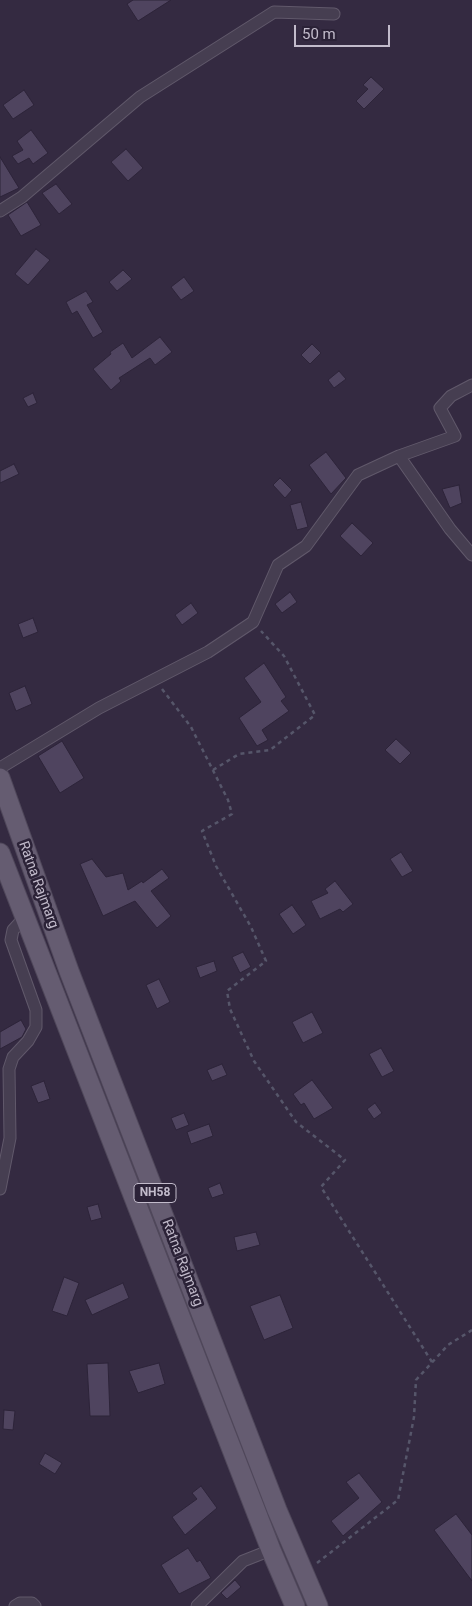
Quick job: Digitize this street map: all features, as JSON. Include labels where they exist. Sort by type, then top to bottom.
[{"type":"main road","name":"Ratna Rajmarg","points":[[0,778],[72,980],[273,1501],[318,1606]]},
{"type":"main road","name":"Ratna Rajmarg","points":[[0,853],[271,1550],[295,1606]]},
{"type":"street","points":[[0,211],[22,197],[140,97],[274,12],[334,14]]},
{"type":"street","points":[[0,768],[99,708],[208,652],[253,622],[278,565],[306,546],[358,475],[399,456],[455,436],[440,408],[451,396],[472,385]]},
{"type":"street","points":[[399,456],[450,529],[472,555]]},
{"type":"street","points":[[0,1189],[10,1138],[9,1069],[13,1057],[28,1041],[36,1027],[36,1010],[11,940],[13,930],[24,918]]},
{"type":"street","points":[[197,1606],[243,1560],[271,1550]]},
{"type":"street","points":[[15,1606],[20,1603],[32,1603],[35,1606]]},
{"type":"path","points":[[213,770],[239,754],[270,750],[315,715],[284,656],[253,622]]},
{"type":"path","points":[[154,680],[191,727],[228,800],[232,814],[202,831],[216,866],[251,927],[266,961],[226,991],[230,1009],[254,1061],[296,1122],[345,1160],[321,1187],[432,1362]]},
{"type":"path","points":[[304,1573],[398,1500],[414,1417],[416,1380],[448,1345],[472,1330]]},
{"type":"building","points":[[133,0],[171,0],[138,21],[127,4]]},
{"type":"building","points":[[371,77],[384,89],[364,109],[356,101],[368,89],[363,85]]},
{"type":"building","points":[[24,90],[34,105],[13,119],[3,105]]},
{"type":"building","points":[[31,130],[48,153],[33,164],[29,158],[18,164],[12,156],[23,150],[17,141]]},
{"type":"building","points":[[126,149],[143,168],[128,181],[111,162]]},
{"type":"building","points":[[0,157],[19,188],[0,197]]},
{"type":"building","points":[[56,184],[72,204],[59,214],[42,193]]},
{"type":"building","points":[[27,202],[41,225],[21,236],[8,215]]},
{"type":"building","points":[[36,249],[50,260],[28,285],[15,274]]},
{"type":"building","points":[[123,270],[132,279],[117,291],[109,282]]},
{"type":"building","points":[[184,277],[194,291],[181,300],[171,287]]},
{"type":"building","points":[[86,291],[93,302],[87,305],[103,332],[93,338],[77,311],[72,314],[66,302]]},
{"type":"building","points":[[160,337],[172,352],[155,365],[150,358],[119,378],[121,381],[111,390],[93,369],[111,354],[110,352],[123,343],[132,358]]},
{"type":"building","points":[[312,344],[321,353],[310,364],[301,355]]},
{"type":"building","points":[[339,371],[346,379],[334,388],[328,380]]},
{"type":"building","points":[[33,393],[37,403],[28,407],[23,398]]},
{"type":"building","points":[[326,452],[346,478],[331,494],[309,465]]},
{"type":"building","points":[[14,464],[19,474],[0,483],[0,471]]},
{"type":"building","points":[[280,478],[292,490],[285,498],[273,485]]},
{"type":"building","points":[[459,485],[462,503],[450,508],[442,489]]},
{"type":"building","points":[[301,502],[308,527],[297,530],[290,505]]},
{"type":"building","points":[[352,523],[373,543],[361,556],[340,536]]},
{"type":"building","points":[[290,592],[297,602],[282,613],[275,604]]},
{"type":"building","points":[[191,603],[198,613],[182,625],[175,615]]},
{"type":"building","points":[[33,618],[38,632],[23,638],[18,624]]},
{"type":"building","points":[[264,663],[286,697],[281,701],[289,711],[262,730],[268,740],[257,746],[239,718],[261,702],[244,678]]},
{"type":"building","points":[[25,686],[32,704],[16,711],[9,693]]},
{"type":"building","points":[[396,739],[411,753],[400,764],[385,750]]},
{"type":"building","points":[[62,741],[84,778],[60,793],[38,756]]},
{"type":"building","points":[[401,852],[413,871],[402,877],[390,859]]},
{"type":"building","points":[[92,859],[106,877],[123,873],[128,890],[142,881],[143,883],[162,869],[169,878],[151,891],[171,916],[157,928],[135,901],[103,916],[80,864]]},
{"type":"building","points":[[335,881],[353,904],[343,912],[340,909],[320,919],[311,901],[328,893],[325,889]]},
{"type":"building","points":[[292,905],[306,925],[293,934],[279,914]]},
{"type":"building","points":[[243,952],[251,967],[240,973],[232,957]]},
{"type":"building","points":[[214,961],[217,971],[200,978],[196,967]]},
{"type":"building","points":[[159,979],[170,1002],[157,1009],[146,985]]},
{"type":"building","points":[[312,1012],[323,1033],[303,1043],[292,1022]]},
{"type":"building","points":[[21,1020],[26,1029],[22,1037],[0,1049],[0,1032]]},
{"type":"building","points":[[381,1048],[394,1071],[382,1077],[369,1054]]},
{"type":"building","points":[[222,1064],[227,1075],[212,1081],[207,1070]]},
{"type":"building","points":[[312,1080],[333,1108],[314,1119],[304,1103],[301,1105],[293,1094]]},
{"type":"building","points":[[44,1081],[50,1099],[38,1103],[31,1086]]},
{"type":"building","points":[[375,1103],[382,1113],[374,1119],[367,1109]]},
{"type":"building","points":[[184,1113],[189,1125],[176,1130],[171,1118]]},
{"type":"building","points":[[209,1124],[213,1136],[191,1144],[187,1132]]},
{"type":"building","points":[[220,1183],[224,1194],[212,1198],[208,1188]]},
{"type":"building","points":[[98,1204],[102,1218],[91,1221],[87,1207]]},
{"type":"building","points":[[256,1232],[260,1245],[237,1251],[234,1237]]},
{"type":"building","points":[[64,1277],[79,1283],[67,1316],[52,1311]]},
{"type":"building","points":[[123,1283],[129,1298],[92,1315],[85,1300]]},
{"type":"building","points":[[280,1295],[293,1328],[264,1340],[250,1306]]},
{"type":"building","points":[[108,1363],[110,1416],[90,1416],[87,1364]]},
{"type":"building","points":[[159,1363],[165,1384],[138,1393],[129,1371]]},
{"type":"building","points":[[4,1410],[15,1411],[13,1430],[3,1429]]},
{"type":"building","points":[[45,1453],[62,1463],[55,1474],[39,1464]]},
{"type":"building","points":[[359,1473],[382,1502],[343,1536],[331,1521],[359,1498],[346,1482]]},
{"type":"building","points":[[201,1486],[217,1508],[185,1535],[172,1517],[197,1499],[192,1493]]},
{"type":"building","points":[[456,1514],[472,1535],[472,1581],[434,1530]]},
{"type":"building","points":[[188,1548],[197,1562],[200,1560],[211,1578],[179,1594],[161,1565]]},
{"type":"building","points":[[235,1580],[241,1587],[227,1599],[221,1593]]}]
